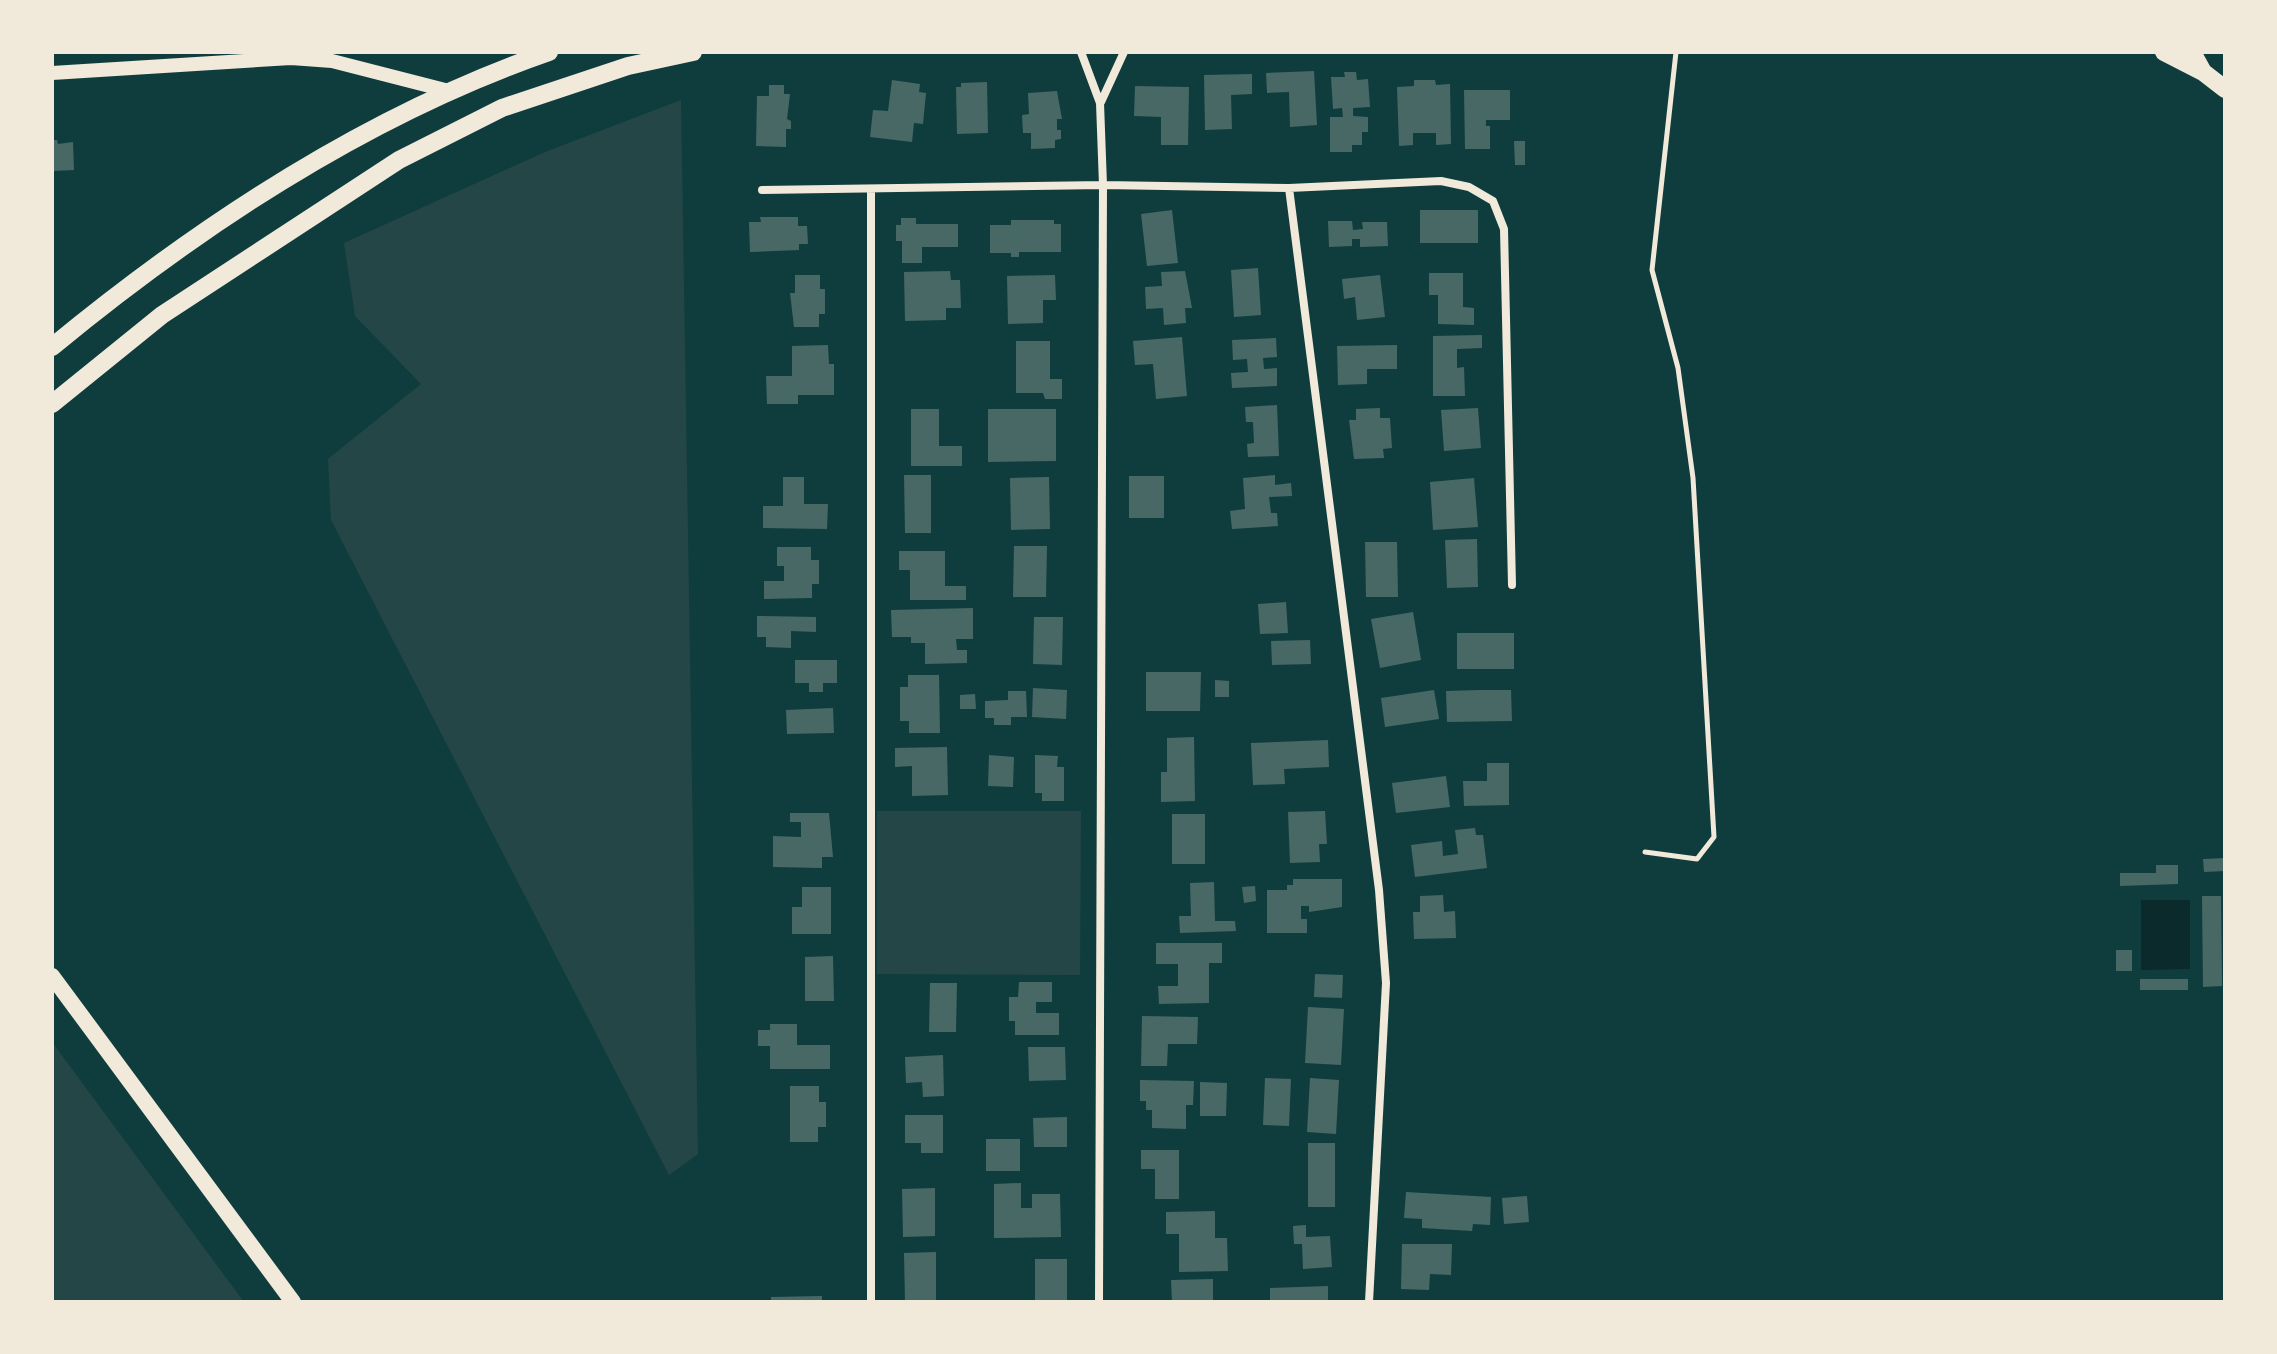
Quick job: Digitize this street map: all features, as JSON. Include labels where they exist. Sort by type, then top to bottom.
[{"type":"highway","points":[[52,347],[138,279],[265,194],[383,124],[449,91],[549,52]]},
{"type":"highway","points":[[52,404],[162,315],[399,160],[502,108],[628,66],[693,52]]},
{"type":"highway","points":[[2164,52],[2203,72],[2225,89]]},
{"type":"highway","points":[[2192,52],[2203,72]]},
{"type":"main road","points":[[52,976],[293,1302]]},
{"type":"street","points":[[1081,52],[1100,103],[1103,185],[1099,1302]]},
{"type":"street","points":[[1100,103],[1124,52]]},
{"type":"street","points":[[52,73],[291,58],[332,61],[449,91]]},
{"type":"street","points":[[762,190],[1103,185],[1289,188],[1441,181],[1469,187],[1493,201],[1504,229],[1512,585]]},
{"type":"street","points":[[1289,188],[1379,890],[1386,983],[1369,1302]]},
{"type":"street","points":[[871,190],[871,1302]]},
{"type":"lane","points":[[1645,852],[1697,859],[1714,837],[1693,478],[1678,368],[1652,270],[1676,52]]},
{"type":"shaded area","points":[[681,100],[698,1154],[669,1175],[331,520],[328,459],[421,384],[355,316],[344,243],[545,152]]},
{"type":"shaded area","points":[[877,811],[1081,811],[1080,975],[877,974]]},
{"type":"shaded area","points":[[2141,900],[2190,900],[2190,969],[2141,970]]},
{"type":"shaded area","points":[[52,1042],[244,1302],[52,1302]]},
{"type":"building","points":[[1314,71],[1317,125],[1290,127],[1289,92],[1267,93],[1266,73]]},
{"type":"building","points":[[1344,72],[1356,72],[1357,80],[1368,79],[1370,107],[1353,108],[1353,116],[1368,117],[1368,132],[1362,132],[1362,145],[1352,145],[1352,152],[1330,152],[1330,117],[1343,117],[1342,108],[1333,109],[1331,77],[1345,77]]},
{"type":"building","points":[[1252,74],[1252,94],[1231,95],[1232,129],[1205,130],[1204,75]]},
{"type":"building","points":[[892,80],[920,84],[919,92],[926,93],[923,124],[914,123],[912,142],[870,137],[873,110],[888,111]]},
{"type":"building","points":[[1414,80],[1435,80],[1436,85],[1450,84],[1451,144],[1436,145],[1436,133],[1413,133],[1413,145],[1399,146],[1397,87],[1414,86]]},
{"type":"building","points":[[987,82],[988,133],[957,134],[956,87],[961,87],[961,83]]},
{"type":"building","points":[[769,85],[784,85],[784,94],[790,94],[787,119],[791,121],[791,129],[786,129],[786,147],[756,146],[757,96],[769,96]]},
{"type":"building","points":[[1135,86],[1189,87],[1188,145],[1161,145],[1161,117],[1134,116]]},
{"type":"building","points":[[1464,90],[1510,90],[1510,120],[1486,120],[1486,126],[1490,126],[1490,149],[1465,149]]},
{"type":"building","points":[[1057,91],[1062,119],[1057,119],[1057,130],[1061,130],[1061,139],[1055,140],[1055,148],[1031,149],[1031,133],[1023,133],[1022,115],[1029,114],[1028,93]]},
{"type":"building","points":[[52,140],[57,140],[58,144],[73,142],[74,170],[52,171]]},
{"type":"building","points":[[1514,141],[1525,141],[1525,165],[1515,165]]},
{"type":"building","points":[[1172,210],[1178,263],[1147,266],[1141,214]]},
{"type":"building","points":[[1420,210],[1478,210],[1478,243],[1420,243]]},
{"type":"building","points":[[760,217],[798,217],[798,226],[807,226],[808,244],[799,244],[799,250],[750,252],[749,222],[761,222]]},
{"type":"building","points":[[901,218],[916,218],[916,224],[958,224],[958,247],[922,247],[922,263],[902,263],[902,241],[896,241],[896,225],[901,225]]},
{"type":"building","points":[[1011,220],[1054,220],[1054,224],[1061,224],[1061,252],[1019,252],[1019,257],[1011,257],[1011,253],[990,253],[990,225],[1011,225]]},
{"type":"building","points":[[1328,221],[1352,221],[1353,230],[1363,229],[1362,222],[1387,222],[1388,246],[1360,247],[1360,239],[1352,239],[1352,246],[1329,247]]},
{"type":"building","points":[[1258,268],[1261,315],[1234,317],[1231,270]]},
{"type":"building","points":[[950,271],[951,280],[960,280],[961,308],[946,308],[946,320],[905,321],[904,272]]},
{"type":"building","points":[[1185,271],[1192,308],[1185,308],[1186,323],[1164,325],[1163,308],[1146,309],[1145,287],[1162,286],[1161,272]]},
{"type":"building","points":[[1429,273],[1463,273],[1463,307],[1474,308],[1474,325],[1438,324],[1438,295],[1429,295]]},
{"type":"building","points":[[795,275],[820,275],[820,289],[825,289],[825,314],[819,314],[819,327],[794,327],[790,293],[795,293]]},
{"type":"building","points":[[1055,275],[1056,300],[1043,300],[1043,323],[1008,324],[1007,276]]},
{"type":"building","points":[[1380,275],[1385,317],[1357,320],[1355,297],[1344,299],[1342,279]]},
{"type":"building","points":[[1482,335],[1482,348],[1457,349],[1457,368],[1464,367],[1465,396],[1433,396],[1433,336]]},
{"type":"building","points":[[1182,337],[1187,396],[1156,399],[1153,364],[1135,365],[1133,341]]},
{"type":"building","points":[[1276,338],[1277,357],[1263,358],[1264,369],[1277,368],[1277,386],[1232,388],[1231,373],[1248,372],[1247,359],[1233,360],[1232,340]]},
{"type":"building","points":[[1016,341],[1050,341],[1050,379],[1062,379],[1062,399],[1045,399],[1043,393],[1016,393]]},
{"type":"building","points":[[828,345],[829,364],[834,364],[834,395],[798,395],[798,404],[767,404],[766,376],[792,376],[792,346]]},
{"type":"building","points":[[1397,345],[1397,369],[1367,369],[1367,384],[1338,385],[1337,346]]},
{"type":"building","points":[[1277,405],[1279,456],[1248,457],[1247,444],[1254,443],[1253,422],[1246,422],[1245,407]]},
{"type":"building","points":[[1380,408],[1380,418],[1390,418],[1392,448],[1383,449],[1384,458],[1354,459],[1349,420],[1356,420],[1356,409]]},
{"type":"building","points":[[1478,408],[1481,448],[1444,451],[1441,410]]},
{"type":"building","points":[[911,409],[939,409],[939,446],[962,446],[962,466],[911,466]]},
{"type":"building","points":[[988,409],[1056,409],[1056,461],[988,462]]},
{"type":"building","points":[[904,475],[931,475],[931,533],[905,533]]},
{"type":"building","points":[[1275,475],[1275,485],[1291,483],[1292,496],[1269,497],[1271,513],[1277,513],[1278,526],[1232,529],[1230,511],[1245,509],[1243,478]]},
{"type":"building","points":[[1129,476],[1164,476],[1164,518],[1129,518]]},
{"type":"building","points":[[783,477],[804,477],[804,504],[828,504],[827,529],[763,528],[763,506],[783,506]]},
{"type":"building","points":[[1049,477],[1050,529],[1011,530],[1010,478]]},
{"type":"building","points":[[1474,478],[1478,527],[1433,530],[1430,482]]},
{"type":"building","points":[[1477,539],[1478,587],[1447,588],[1445,540]]},
{"type":"building","points":[[1365,542],[1397,542],[1398,597],[1366,597]]},
{"type":"building","points":[[1014,546],[1047,546],[1046,597],[1013,597]]},
{"type":"building","points":[[777,547],[811,547],[811,560],[819,560],[819,584],[812,584],[812,598],[764,599],[764,581],[784,581],[784,566],[777,566]]},
{"type":"building","points":[[899,551],[945,551],[945,586],[966,586],[966,600],[910,600],[910,570],[899,570]]},
{"type":"building","points":[[1286,602],[1288,633],[1260,634],[1258,604]]},
{"type":"building","points":[[973,608],[973,639],[956,639],[957,650],[967,650],[967,663],[925,664],[925,643],[911,643],[911,637],[892,637],[891,610]]},
{"type":"building","points":[[1413,612],[1421,660],[1380,668],[1371,619]]},
{"type":"building","points":[[757,616],[816,617],[816,632],[791,631],[791,648],[766,647],[766,637],[757,637]]},
{"type":"building","points":[[1034,617],[1063,617],[1062,665],[1033,664]]},
{"type":"building","points":[[1457,633],[1514,633],[1514,669],[1457,669]]},
{"type":"building","points":[[1310,640],[1311,664],[1272,665],[1271,641]]},
{"type":"building","points":[[795,660],[837,660],[837,683],[823,683],[823,692],[809,692],[809,683],[795,683]]},
{"type":"building","points":[[1146,672],[1201,672],[1200,711],[1146,711]]},
{"type":"building","points":[[908,675],[939,675],[940,733],[909,733],[909,721],[900,721],[900,687],[908,687]]},
{"type":"building","points":[[1215,680],[1229,681],[1229,697],[1215,697]]},
{"type":"building","points":[[1033,688],[1067,690],[1066,719],[1032,717]]},
{"type":"building","points":[[1434,690],[1439,719],[1385,727],[1381,698]]},
{"type":"building","points":[[1511,690],[1512,721],[1447,722],[1446,691]]},
{"type":"building","points":[[1008,691],[1026,691],[1027,717],[1011,717],[1011,725],[994,725],[994,718],[985,718],[985,701],[1008,700]]},
{"type":"building","points":[[975,694],[976,709],[960,709],[960,695]]},
{"type":"building","points":[[833,708],[834,733],[787,734],[786,710]]},
{"type":"building","points":[[1194,737],[1195,801],[1161,802],[1161,772],[1167,772],[1167,738]]},
{"type":"building","points":[[1328,740],[1329,767],[1284,769],[1285,784],[1253,785],[1251,743]]},
{"type":"building","points":[[947,747],[948,795],[912,796],[912,766],[895,767],[895,748]]},
{"type":"building","points":[[989,755],[1014,757],[1013,787],[988,786]]},
{"type":"building","points":[[1035,755],[1058,756],[1057,767],[1064,767],[1064,801],[1042,801],[1042,793],[1035,793]]},
{"type":"building","points":[[1487,763],[1509,763],[1509,805],[1464,806],[1463,781],[1487,781]]},
{"type":"building","points":[[1446,776],[1450,807],[1396,813],[1392,783]]},
{"type":"building","points":[[1325,811],[1327,844],[1319,844],[1320,862],[1290,863],[1288,812]]},
{"type":"building","points":[[790,813],[829,813],[833,857],[822,857],[822,868],[773,867],[773,836],[801,837],[801,822],[790,822]]},
{"type":"building","points":[[1172,814],[1205,814],[1205,864],[1172,864]]},
{"type":"building","points":[[1475,828],[1476,835],[1483,835],[1487,868],[1415,877],[1411,845],[1442,841],[1443,856],[1458,854],[1455,830]]},
{"type":"building","points":[[2225,858],[2225,871],[2204,872],[2203,859]]},
{"type":"building","points":[[2156,865],[2178,865],[2178,884],[2120,886],[2120,873],[2156,873]]},
{"type":"building","points":[[1293,879],[1342,879],[1342,907],[1309,912],[1309,906],[1301,906],[1301,919],[1307,919],[1307,933],[1267,933],[1267,890],[1287,890],[1287,885],[1293,885]]},
{"type":"building","points":[[1214,882],[1215,921],[1235,921],[1236,931],[1180,933],[1179,916],[1191,916],[1190,883]]},
{"type":"building","points":[[1255,886],[1256,901],[1244,903],[1242,887]]},
{"type":"building","points":[[802,887],[831,887],[831,934],[792,934],[792,907],[802,907]]},
{"type":"building","points":[[1443,895],[1444,912],[1455,911],[1456,938],[1414,939],[1413,912],[1420,912],[1420,896]]},
{"type":"building","points":[[2202,896],[2221,896],[2222,986],[2203,987]]},
{"type":"building","points":[[1156,943],[1222,943],[1222,963],[1209,963],[1209,1003],[1159,1004],[1158,986],[1178,986],[1178,964],[1156,964]]},
{"type":"building","points":[[2116,950],[2132,950],[2132,971],[2116,971]]},
{"type":"building","points":[[833,956],[834,1001],[805,1001],[805,957]]},
{"type":"building","points":[[1315,974],[1343,975],[1342,998],[1314,997]]},
{"type":"building","points":[[2140,979],[2188,979],[2188,990],[2140,990]]},
{"type":"building","points":[[1019,982],[1052,982],[1052,1002],[1036,1002],[1036,1013],[1059,1013],[1059,1035],[1015,1035],[1015,1021],[1009,1021],[1009,997],[1018,997]]},
{"type":"building","points":[[930,983],[957,983],[956,1032],[929,1032]]},
{"type":"building","points":[[1308,1007],[1344,1009],[1341,1065],[1305,1063]]},
{"type":"building","points":[[1142,1016],[1198,1017],[1197,1044],[1168,1044],[1167,1066],[1141,1066]]},
{"type":"building","points":[[770,1024],[797,1024],[797,1045],[830,1045],[830,1069],[770,1069],[770,1046],[758,1046],[758,1030],[770,1030]]},
{"type":"building","points":[[1028,1047],[1065,1047],[1066,1080],[1029,1081]]},
{"type":"building","points":[[943,1055],[944,1096],[923,1097],[922,1082],[906,1083],[905,1057]]},
{"type":"building","points":[[1265,1078],[1291,1079],[1289,1126],[1263,1125]]},
{"type":"building","points":[[1310,1078],[1339,1080],[1336,1134],[1307,1132]]},
{"type":"building","points":[[1140,1080],[1194,1081],[1193,1105],[1186,1105],[1186,1129],[1152,1128],[1152,1110],[1146,1110],[1146,1101],[1140,1101]]},
{"type":"building","points":[[1200,1082],[1227,1083],[1226,1116],[1200,1116]]},
{"type":"building","points":[[790,1086],[819,1086],[819,1102],[826,1102],[826,1127],[818,1127],[818,1142],[790,1142]]},
{"type":"building","points":[[905,1115],[943,1115],[943,1153],[921,1153],[921,1143],[905,1143]]},
{"type":"building","points":[[1067,1117],[1067,1147],[1034,1147],[1033,1118]]},
{"type":"building","points":[[986,1139],[1020,1139],[1020,1171],[986,1171]]},
{"type":"building","points":[[1308,1143],[1335,1143],[1335,1207],[1308,1207]]},
{"type":"building","points":[[1141,1150],[1179,1150],[1179,1199],[1155,1199],[1155,1169],[1141,1169]]},
{"type":"building","points":[[1021,1183],[1021,1208],[1032,1208],[1032,1194],[1060,1194],[1061,1237],[994,1238],[994,1184]]},
{"type":"building","points":[[935,1188],[935,1236],[903,1237],[902,1189]]},
{"type":"building","points":[[1406,1192],[1491,1197],[1490,1225],[1473,1224],[1472,1231],[1422,1228],[1422,1219],[1404,1218]]},
{"type":"building","points":[[1527,1196],[1529,1222],[1504,1224],[1502,1198]]},
{"type":"building","points":[[1215,1211],[1215,1238],[1227,1238],[1228,1271],[1179,1272],[1179,1234],[1166,1234],[1166,1212]]},
{"type":"building","points":[[1306,1225],[1306,1237],[1330,1236],[1332,1267],[1303,1269],[1302,1244],[1294,1244],[1293,1226]]},
{"type":"building","points":[[1402,1244],[1452,1244],[1451,1275],[1430,1274],[1429,1290],[1401,1289]]},
{"type":"building","points":[[936,1252],[936,1301],[905,1301],[904,1253]]},
{"type":"building","points":[[1035,1259],[1067,1259],[1067,1302],[1035,1302]]},
{"type":"building","points":[[1213,1279],[1213,1302],[1172,1302],[1171,1280]]},
{"type":"building","points":[[1328,1286],[1328,1302],[1270,1302],[1270,1288]]},
{"type":"building","points":[[822,1296],[822,1302],[771,1302],[771,1297]]}]
